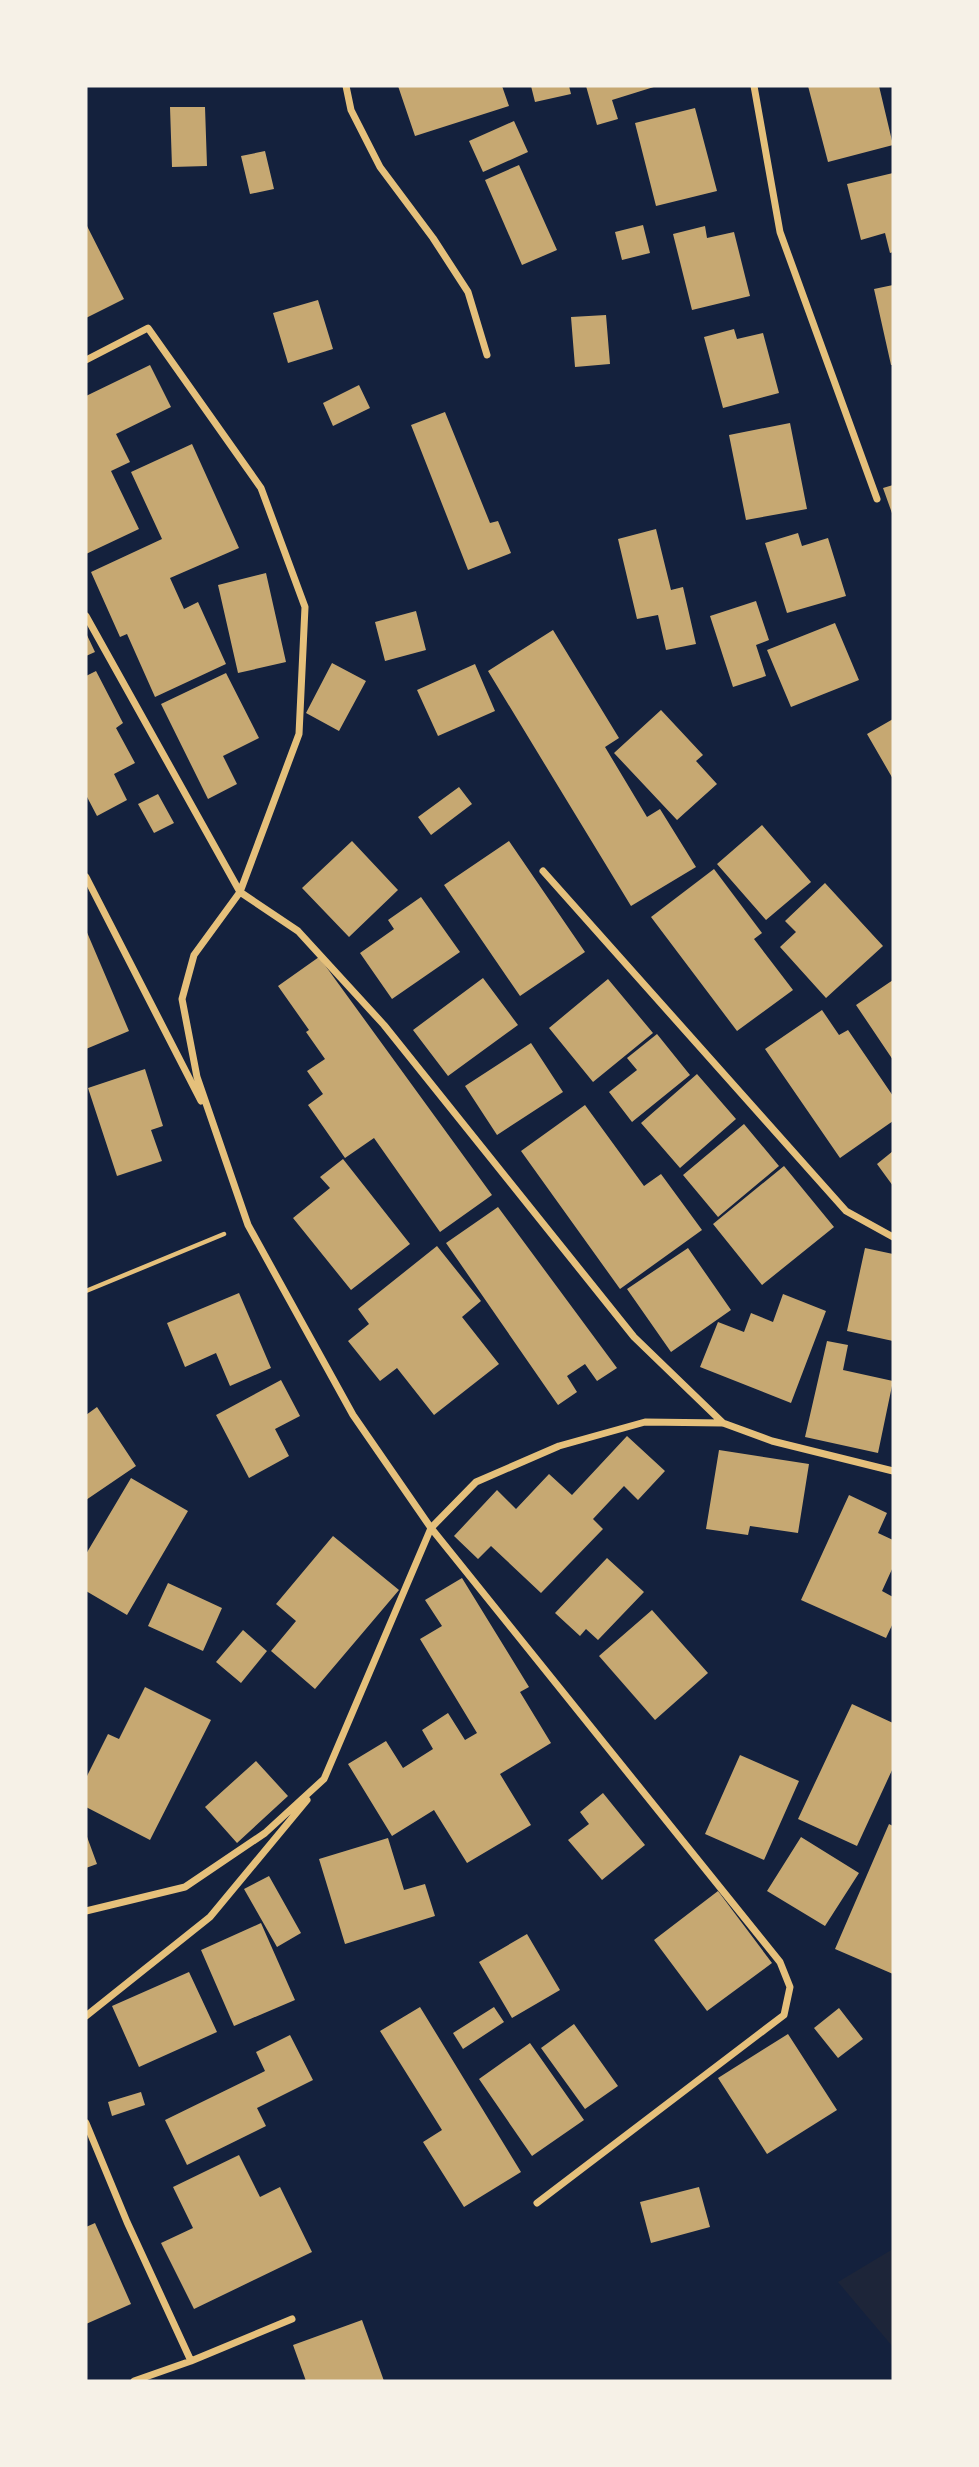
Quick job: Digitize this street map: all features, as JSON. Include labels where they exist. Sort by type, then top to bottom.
[{"type":"street","points":[[346,86],[351,110],[380,167],[433,238],[468,292],[487,355]]},
{"type":"street","points":[[754,86],[780,232],[877,499]]},
{"type":"street","points":[[86,360],[149,328],[261,488],[305,607],[299,734],[240,892],[194,955],[182,999],[197,1077],[248,1224],[353,1415],[431,1528],[780,1962],[790,1987],[784,2015],[537,2203]]},
{"type":"street","points":[[86,616],[240,892],[298,931],[375,1015],[634,1337],[723,1423]]},
{"type":"street","points":[[543,871],[846,1211],[893,1237]]},
{"type":"street","points":[[86,877],[216,1129]]},
{"type":"street","points":[[86,2016],[209,1917],[324,1779],[431,1528],[476,1482],[559,1446],[645,1422],[723,1423],[772,1441],[893,1471]]},
{"type":"street","points":[[86,1911],[185,1887],[265,1833],[324,1779]]},
{"type":"street","points":[[86,2123],[191,2361]]},
{"type":"street","points":[[134,2381],[191,2361],[292,2319]]},
{"type":"path","points":[[86,1290],[248,1224]]},
{"type":"shaded area","points":[[893,2249],[893,2347],[838,2282]]},
{"type":"building","points":[[398,86],[502,86],[509,106],[415,136]]},
{"type":"building","points":[[531,86],[569,86],[571,94],[535,102]]},
{"type":"building","points":[[586,86],[657,86],[612,100],[618,119],[597,125]]},
{"type":"building","points":[[808,86],[879,86],[893,145],[828,162]]},
{"type":"building","points":[[170,107],[205,107],[207,166],[172,167]]},
{"type":"building","points":[[695,108],[717,191],[656,206],[635,123]]},
{"type":"building","points":[[514,121],[528,152],[483,172],[469,141]]},
{"type":"building","points":[[265,151],[274,189],[250,194],[241,156]]},
{"type":"building","points":[[519,165],[557,250],[522,265],[485,180]]},
{"type":"building","points":[[893,173],[893,252],[890,253],[885,233],[861,240],[847,184]]},
{"type":"building","points":[[86,224],[124,299],[86,318]]},
{"type":"building","points":[[643,225],[650,253],[622,260],[615,232]]},
{"type":"building","points":[[705,226],[707,238],[734,232],[750,296],[692,310],[673,234]]},
{"type":"building","points":[[893,285],[893,365],[891,365],[874,289]]},
{"type":"building","points":[[318,300],[333,349],[288,363],[273,313]]},
{"type":"building","points":[[606,315],[610,364],[575,367],[571,317]]},
{"type":"building","points":[[734,329],[737,339],[763,333],[779,393],[723,408],[704,337]]},
{"type":"building","points":[[150,365],[171,407],[116,434],[130,462],[111,471],[139,529],[86,554],[86,396]]},
{"type":"building","points":[[359,385],[370,408],[333,426],[323,403]]},
{"type":"building","points":[[445,412],[490,523],[498,521],[511,553],[468,570],[411,425]]},
{"type":"building","points":[[790,423],[807,509],[746,520],[729,435]]},
{"type":"building","points":[[192,444],[239,548],[170,578],[184,609],[198,602],[226,664],[155,697],[127,634],[120,637],[91,572],[162,539],[131,472]]},
{"type":"building","points":[[893,485],[893,516],[883,488]]},
{"type":"building","points":[[656,529],[671,590],[683,587],[696,644],[666,650],[658,615],[637,619],[618,539]]},
{"type":"building","points":[[798,533],[802,546],[828,538],[846,596],[787,613],[765,543]]},
{"type":"building","points":[[266,573],[286,662],[238,673],[218,585]]},
{"type":"building","points":[[756,601],[769,640],[756,645],[766,676],[733,687],[710,616]]},
{"type":"building","points":[[416,611],[426,650],[385,661],[375,622]]},
{"type":"building","points":[[835,623],[859,680],[791,707],[767,650]]},
{"type":"building","points":[[553,630],[619,738],[605,747],[647,817],[660,809],[696,867],[631,906],[488,671]]},
{"type":"building","points":[[86,633],[95,652],[86,656]]},
{"type":"building","points":[[332,663],[366,681],[339,731],[306,713]]},
{"type":"building","points":[[475,664],[495,711],[438,736],[417,690]]},
{"type":"building","points":[[96,671],[123,723],[116,728],[135,763],[114,774],[127,800],[97,816],[86,795],[86,676]]},
{"type":"building","points":[[226,673],[259,738],[223,756],[237,784],[208,799],[161,704]]},
{"type":"building","points":[[661,710],[703,755],[696,761],[717,784],[677,820],[614,753]]},
{"type":"building","points":[[893,719],[893,779],[867,734]]},
{"type":"building","points":[[459,787],[472,804],[431,835],[418,817]]},
{"type":"building","points":[[158,794],[174,823],[154,833],[138,804]]},
{"type":"building","points":[[762,825],[811,882],[766,920],[717,864]]},
{"type":"building","points":[[352,841],[398,890],[349,937],[302,888]]},
{"type":"building","points":[[509,841],[585,952],[520,996],[444,885]]},
{"type":"building","points":[[714,869],[762,933],[754,939],[793,990],[737,1031],[651,917]]},
{"type":"building","points":[[825,883],[883,946],[826,998],[780,947],[796,932],[785,921]]},
{"type":"building","points":[[421,897],[460,952],[392,999],[360,953],[394,929],[388,920]]},
{"type":"building","points":[[86,930],[129,1031],[86,1049]]},
{"type":"building","points":[[319,957],[492,1195],[440,1232],[374,1138],[345,1158],[308,1105],[323,1094],[307,1071],[325,1059],[306,1032],[309,1030],[278,986]]},
{"type":"building","points":[[483,978],[518,1025],[448,1076],[413,1030]]},
{"type":"building","points":[[608,979],[653,1033],[593,1082],[549,1028]]},
{"type":"building","points":[[893,980],[893,1060],[856,1005]]},
{"type":"building","points":[[822,1010],[839,1035],[848,1030],[893,1096],[893,1121],[840,1158],[765,1049]]},
{"type":"building","points":[[657,1034],[690,1075],[632,1122],[609,1092],[637,1070],[627,1058]]},
{"type":"building","points":[[531,1043],[563,1092],[497,1135],[465,1086]]},
{"type":"building","points":[[145,1069],[163,1126],[151,1130],[162,1161],[117,1176],[88,1088]]},
{"type":"building","points":[[697,1074],[736,1119],[680,1168],[641,1123]]},
{"type":"building","points":[[585,1105],[644,1186],[661,1174],[702,1230],[620,1289],[521,1151]]},
{"type":"building","points":[[744,1124],[779,1166],[718,1217],[683,1175]]},
{"type":"building","points":[[893,1151],[893,1186],[877,1164]]},
{"type":"building","points":[[343,1159],[410,1244],[351,1290],[293,1218],[330,1188],[320,1177]]},
{"type":"building","points":[[784,1166],[834,1227],[762,1285],[713,1224]]},
{"type":"building","points":[[498,1207],[617,1368],[597,1381],[585,1364],[567,1376],[577,1392],[558,1405],[446,1243]]},
{"type":"building","points":[[437,1246],[481,1301],[462,1317],[499,1364],[434,1415],[397,1368],[380,1381],[348,1341],[369,1324],[358,1309]]},
{"type":"building","points":[[688,1248],[731,1310],[671,1352],[627,1289]]},
{"type":"building","points":[[865,1248],[893,1254],[893,1341],[847,1331]]},
{"type":"building","points":[[239,1293],[271,1368],[230,1386],[216,1353],[185,1367],[167,1323]]},
{"type":"building","points":[[783,1294],[826,1311],[791,1403],[700,1367],[718,1322],[744,1332],[751,1313],[773,1322]]},
{"type":"building","points":[[827,1341],[848,1345],[843,1370],[893,1381],[878,1453],[805,1437]]},
{"type":"building","points":[[281,1380],[300,1416],[275,1429],[289,1456],[249,1478],[216,1415]]},
{"type":"building","points":[[97,1407],[136,1466],[86,1500],[86,1415]]},
{"type":"building","points":[[627,1436],[665,1471],[638,1500],[624,1486],[593,1519],[603,1529],[541,1593],[491,1546],[478,1559],[454,1536],[497,1490],[516,1509],[549,1474],[572,1495]]},
{"type":"building","points":[[719,1450],[809,1464],[798,1533],[750,1526],[748,1535],[706,1529]]},
{"type":"building","points":[[131,1478],[188,1511],[127,1615],[86,1591],[86,1554]]},
{"type":"building","points":[[849,1495],[887,1513],[878,1533],[893,1540],[893,1567],[882,1591],[893,1597],[893,1623],[886,1638],[801,1600]]},
{"type":"building","points":[[333,1536],[399,1590],[315,1689],[271,1651],[296,1621],[276,1604]]},
{"type":"building","points":[[607,1558],[644,1592],[598,1640],[586,1629],[580,1636],[555,1613]]},
{"type":"building","points":[[462,1578],[529,1687],[520,1692],[551,1743],[500,1774],[531,1825],[467,1863],[434,1810],[392,1836],[348,1764],[386,1741],[403,1768],[433,1749],[422,1730],[448,1713],[465,1740],[477,1733],[420,1639],[442,1626],[425,1600]]},
{"type":"building","points":[[168,1583],[222,1608],[203,1651],[148,1626]]},
{"type":"building","points":[[652,1610],[708,1673],[655,1720],[599,1656]]},
{"type":"building","points":[[243,1630],[267,1651],[241,1683],[216,1662]]},
{"type":"building","points":[[145,1687],[211,1720],[150,1840],[86,1807],[86,1778],[108,1734],[119,1739]]},
{"type":"building","points":[[852,1704],[893,1723],[893,1768],[857,1846],[798,1819]]},
{"type":"building","points":[[740,1755],[799,1781],[764,1860],[705,1834]]},
{"type":"building","points":[[256,1761],[288,1796],[237,1843],[205,1807]]},
{"type":"building","points":[[603,1793],[645,1845],[602,1880],[568,1840],[589,1824],[580,1812]]},
{"type":"building","points":[[889,1824],[893,1826],[893,1974],[835,1949]]},
{"type":"building","points":[[86,1834],[97,1864],[86,1868]]},
{"type":"building","points":[[801,1837],[859,1873],[825,1926],[767,1891]]},
{"type":"building","points":[[388,1838],[404,1890],[425,1884],[435,1916],[345,1944],[319,1859]]},
{"type":"building","points":[[269,1876],[301,1933],[277,1947],[244,1889]]},
{"type":"building","points":[[718,1891],[772,1963],[707,2011],[654,1940]]},
{"type":"building","points":[[261,1923],[295,2000],[234,2026],[201,1950]]},
{"type":"building","points":[[527,1934],[560,1990],[512,2018],[479,1962]]},
{"type":"building","points":[[189,1972],[217,2032],[139,2067],[112,2006]]},
{"type":"building","points":[[420,2007],[521,2172],[464,2207],[423,2142],[442,2130],[380,2031]]},
{"type":"building","points":[[494,2007],[504,2022],[463,2049],[453,2033]]},
{"type":"building","points":[[839,2008],[863,2039],[838,2058],[814,2028]]},
{"type":"building","points":[[574,2024],[618,2086],[585,2109],[541,2048]]},
{"type":"building","points":[[788,2034],[837,2110],[767,2154],[718,2078]]},
{"type":"building","points":[[290,2035],[313,2080],[257,2108],[266,2126],[187,2165],[165,2120],[265,2071],[256,2052]]},
{"type":"building","points":[[530,2043],[584,2120],[532,2156],[479,2079]]},
{"type":"building","points":[[141,2092],[145,2105],[112,2116],[108,2102]]},
{"type":"building","points":[[239,2155],[260,2197],[280,2187],[312,2252],[194,2309],[161,2243],[193,2228],[173,2187]]},
{"type":"building","points":[[699,2187],[710,2227],[651,2243],[640,2202]]},
{"type":"building","points":[[95,2223],[131,2304],[86,2324],[86,2227]]},
{"type":"building","points":[[362,2320],[384,2381],[306,2381],[293,2345]]}]
